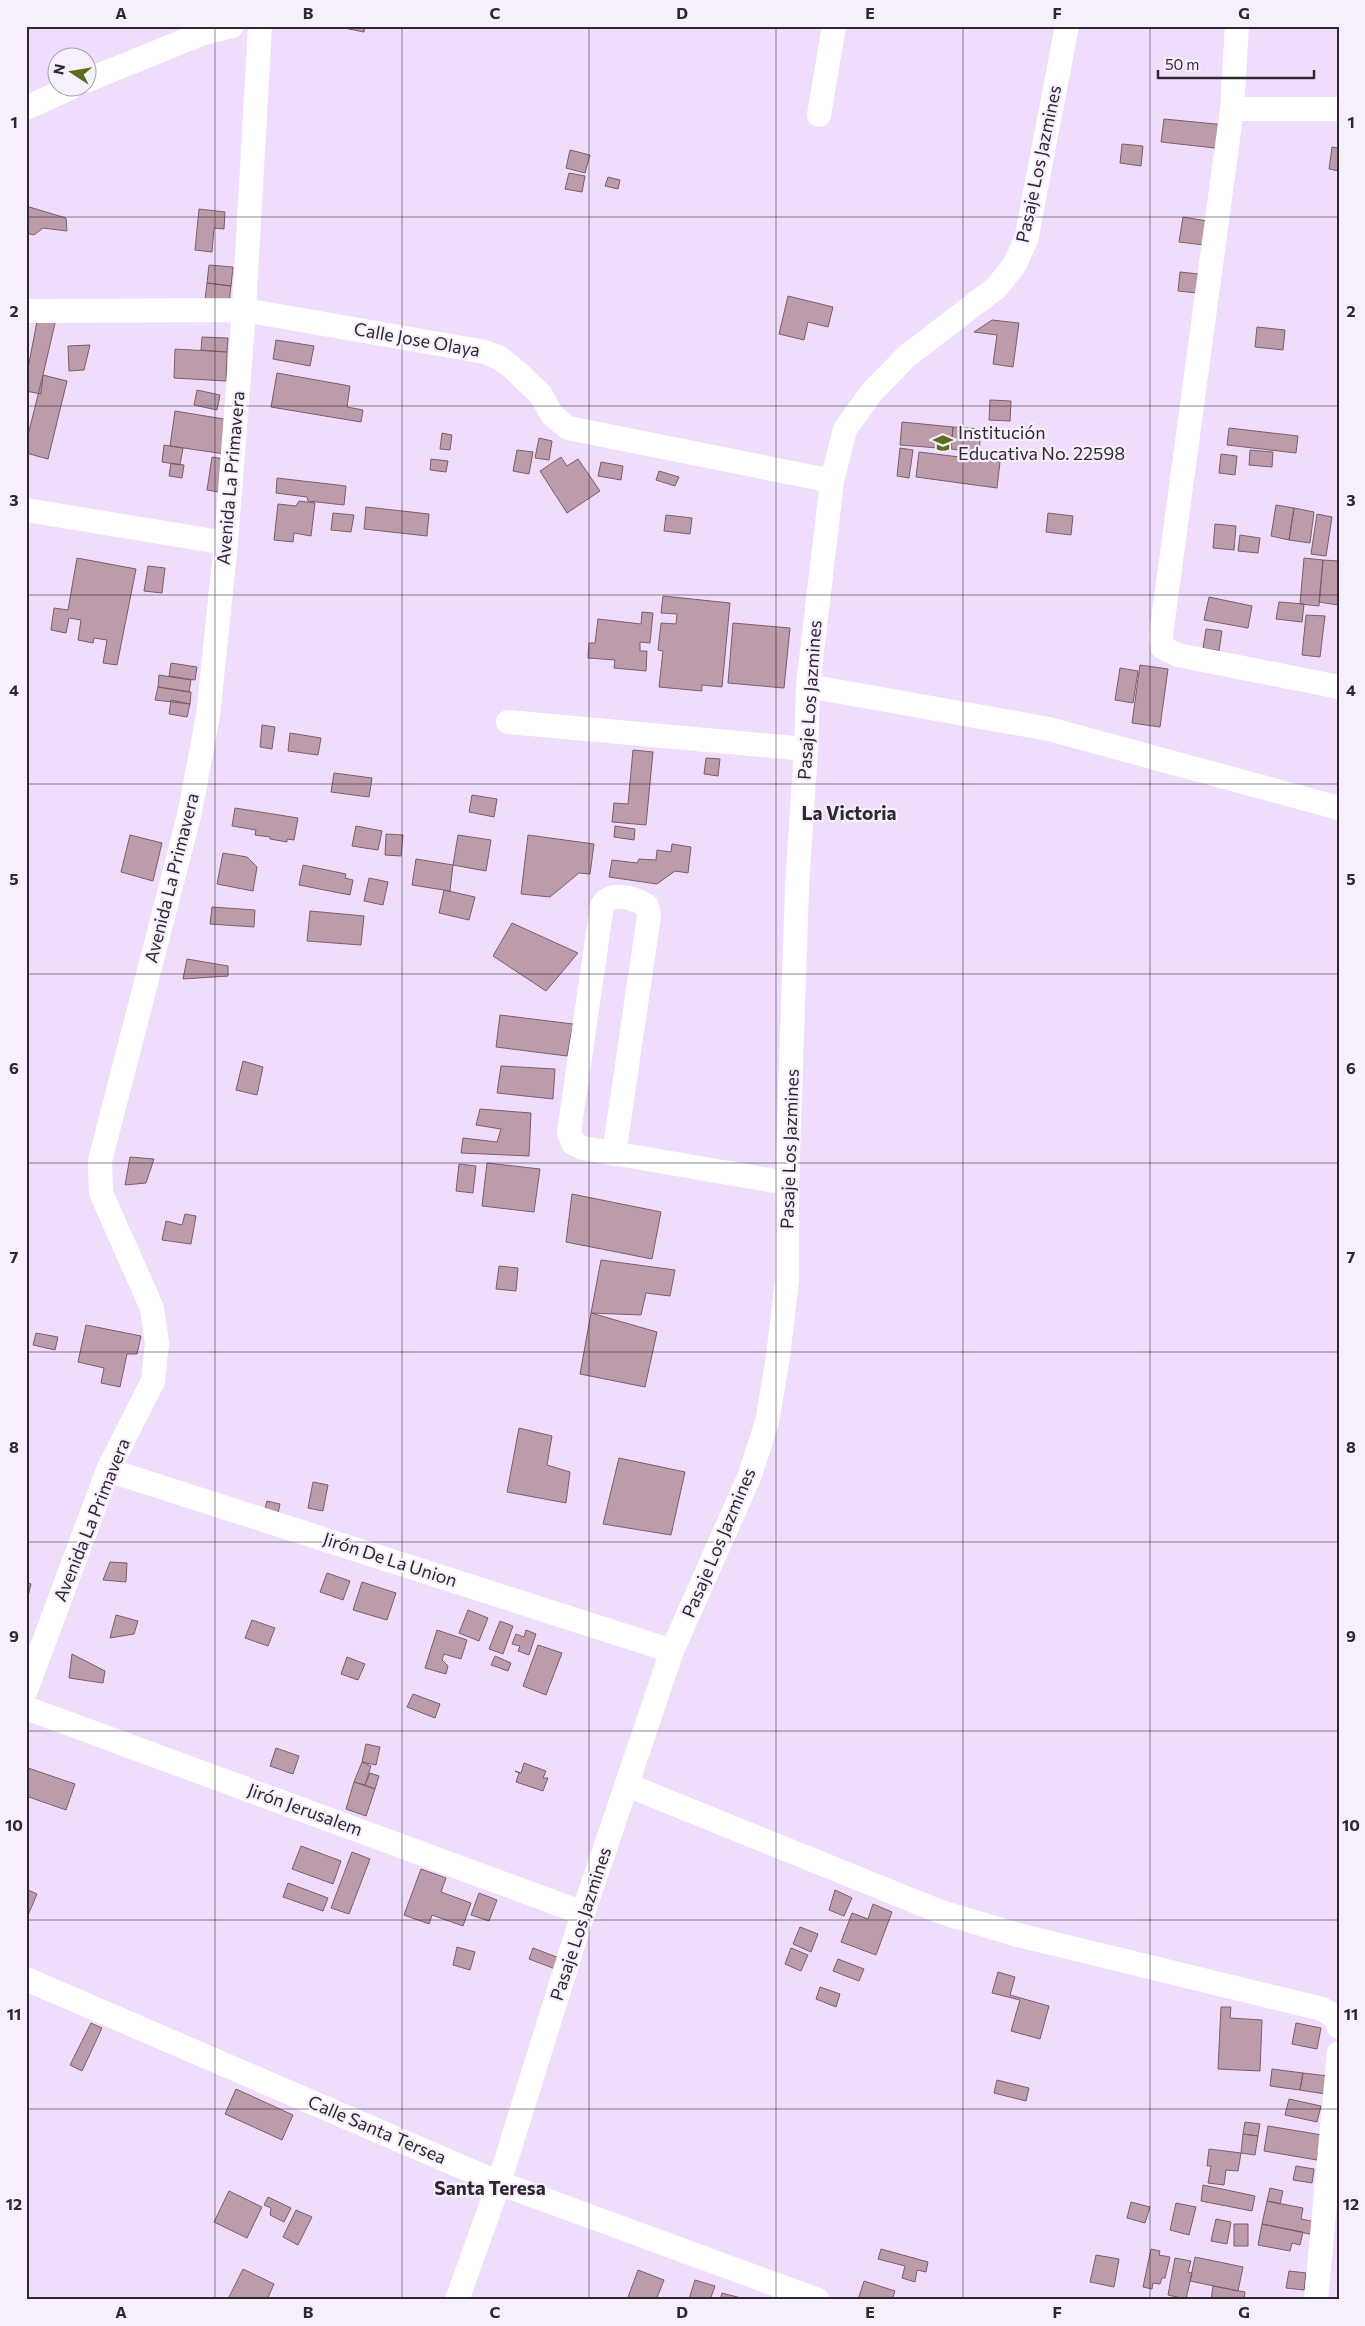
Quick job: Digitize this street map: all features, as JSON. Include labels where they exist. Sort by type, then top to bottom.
[{"type":"street","points":[[98,76],[201,34],[232,26]]},
{"type":"street","name":"Avenida La Primavera","points":[[26,1690],[108,1470],[153,1381],[157,1343],[152,1308],[101,1193],[100,1161],[189,816],[208,716],[226,543],[244,310],[260,26]]},
{"type":"street","points":[[819,115],[834,26]]},
{"type":"street","name":"Pasaje Los Jazmines","points":[[457,2300],[499,2183],[583,1913],[672,1650],[750,1475],[767,1422],[778,1357],[787,1280],[787,1183],[797,887],[808,686],[832,481],[845,429],[872,392],[907,356],[997,287],[1015,264],[1026,240],[1067,26]]},
{"type":"street","points":[[1237,26],[1232,109],[1161,635],[1163,648],[1178,655],[1339,687]]},
{"type":"street","points":[[26,108],[48,98]]},
{"type":"street","points":[[1232,109],[1339,109]]},
{"type":"street","name":"Calle Jose Olaya","points":[[26,310],[244,310],[485,352],[500,358],[515,370],[541,395],[552,415],[568,428],[832,481]]},
{"type":"street","points":[[26,510],[226,543]]},
{"type":"street","points":[[808,686],[1049,729],[1339,808]]},
{"type":"street","points":[[508,722],[806,749]]},
{"type":"street","points":[[614,1154],[649,916],[647,906],[637,900],[614,896],[606,900],[602,906],[569,1132],[574,1143],[583,1148],[614,1154],[787,1183]]},
{"type":"street","name":"Jirón De La Union","points":[[108,1470],[672,1650]]},
{"type":"street","name":"Jirón Jerusalem","points":[[26,1708],[583,1913]]},
{"type":"street","points":[[627,1785],[941,1912],[1018,1935],[1322,2008],[1335,2017],[1339,2027]]},
{"type":"street","name":"Calle Santa Tersea","points":[[26,1979],[499,2183],[818,2300]]},
{"type":"street","points":[[1316,2300],[1339,2052]]},
{"type":"building","points":[[334,26],[365,26],[364,32]]},
{"type":"building","points":[[1164,119],[1226,125],[1224,149],[1161,142]]},
{"type":"building","points":[[1122,144],[1143,146],[1141,166],[1120,163]]},
{"type":"building","points":[[1332,147],[1339,148],[1339,171],[1329,169]]},
{"type":"building","points":[[570,150],[590,155],[585,173],[566,168]]},
{"type":"building","points":[[569,173],[585,176],[582,192],[565,189]]},
{"type":"building","points":[[608,177],[620,180],[618,189],[605,186]]},
{"type":"building","points":[[26,206],[66,218],[67,231],[43,228],[34,235],[26,233]]},
{"type":"building","points":[[199,209],[225,212],[224,229],[214,228],[212,252],[195,250]]},
{"type":"building","points":[[1183,217],[1207,221],[1204,245],[1179,242]]},
{"type":"building","points":[[209,265],[233,267],[231,286],[207,283]]},
{"type":"building","points":[[1180,272],[1199,274],[1197,293],[1178,291]]},
{"type":"building","points":[[207,283],[231,286],[229,303],[205,300]]},
{"type":"building","points":[[788,296],[833,307],[828,327],[808,322],[804,340],[779,334]]},
{"type":"building","points":[[38,316],[56,319],[43,375],[41,394],[26,391],[26,379]]},
{"type":"building","points":[[992,320],[1019,323],[1013,367],[993,364],[997,335],[974,332]]},
{"type":"building","points":[[1257,327],[1285,330],[1283,350],[1255,347]]},
{"type":"building","points":[[202,337],[228,338],[227,352],[201,350]]},
{"type":"building","points":[[276,340],[314,346],[310,366],[273,359]]},
{"type":"building","points":[[90,345],[84,370],[69,371],[68,346]]},
{"type":"building","points":[[175,349],[227,352],[226,381],[174,378]]},
{"type":"building","points":[[277,373],[350,386],[347,407],[363,410],[361,422],[271,407]]},
{"type":"building","points":[[43,375],[67,381],[48,459],[26,453],[26,443]]},
{"type":"building","points":[[197,390],[220,395],[217,410],[194,405]]},
{"type":"building","points":[[990,400],[1011,401],[1010,421],[989,420]]},
{"type":"building","points":[[175,411],[230,420],[225,454],[170,446]]},
{"type":"building","points":[[902,422],[953,427],[951,449],[900,445]]},
{"type":"building","points":[[953,427],[981,429],[979,452],[951,449]]},
{"type":"building","points":[[1229,428],[1298,436],[1296,453],[1227,445]]},
{"type":"building","points":[[442,433],[452,435],[450,450],[440,449]]},
{"type":"building","points":[[539,438],[552,441],[549,460],[535,458]]},
{"type":"building","points":[[164,445],[183,448],[180,465],[162,462]]},
{"type":"building","points":[[900,448],[913,450],[909,478],[897,476]]},
{"type":"building","points":[[517,450],[533,452],[529,474],[513,471]]},
{"type":"building","points":[[1250,450],[1273,452],[1272,467],[1249,465]]},
{"type":"building","points":[[919,452],[1000,462],[997,488],[916,477]]},
{"type":"building","points":[[1221,454],[1237,456],[1235,475],[1219,473]]},
{"type":"building","points":[[212,457],[230,460],[225,493],[207,490]]},
{"type":"building","points":[[561,457],[567,466],[578,459],[600,491],[567,513],[540,471]]},
{"type":"building","points":[[431,459],[448,461],[446,472],[430,470]]},
{"type":"building","points":[[601,462],[623,466],[621,480],[598,476]]},
{"type":"building","points":[[171,463],[184,465],[182,478],[169,476]]},
{"type":"building","points":[[659,471],[679,477],[675,486],[656,480]]},
{"type":"building","points":[[277,478],[346,486],[344,505],[308,501],[307,497],[276,493]]},
{"type":"building","points":[[299,501],[315,503],[311,536],[294,533],[293,542],[274,540],[278,504],[296,506]]},
{"type":"building","points":[[1276,505],[1294,508],[1289,540],[1271,536]]},
{"type":"building","points":[[366,507],[429,514],[427,536],[364,529]]},
{"type":"building","points":[[1294,508],[1314,512],[1310,543],[1289,540]]},
{"type":"building","points":[[333,513],[354,515],[351,532],[331,530]]},
{"type":"building","points":[[1048,513],[1073,516],[1071,535],[1046,532]]},
{"type":"building","points":[[1317,514],[1332,517],[1326,556],[1311,554]]},
{"type":"building","points":[[666,515],[692,518],[690,534],[664,531]]},
{"type":"building","points":[[1215,524],[1236,526],[1234,550],[1213,548]]},
{"type":"building","points":[[1240,535],[1260,538],[1258,553],[1238,551]]},
{"type":"building","points":[[77,558],[136,569],[117,665],[103,663],[107,640],[94,638],[93,643],[78,640],[81,620],[69,618],[66,633],[51,630],[54,608],[68,610]]},
{"type":"building","points":[[1304,558],[1323,560],[1319,606],[1300,604]]},
{"type":"building","points":[[1323,560],[1339,561],[1338,605],[1319,602]]},
{"type":"building","points":[[148,566],[165,568],[162,593],[144,591]]},
{"type":"building","points":[[663,596],[730,603],[722,687],[702,685],[702,691],[659,687],[663,651],[658,650],[661,623],[676,624],[677,614],[661,613]]},
{"type":"building","points":[[1209,597],[1252,606],[1248,628],[1204,620]]},
{"type":"building","points":[[1279,602],[1304,604],[1302,622],[1276,619]]},
{"type":"building","points":[[642,612],[653,613],[650,643],[640,642],[640,651],[647,651],[646,671],[614,668],[615,660],[588,658],[589,643],[595,643],[598,619],[641,624]]},
{"type":"building","points":[[1306,615],[1325,616],[1320,657],[1302,655]]},
{"type":"building","points":[[733,623],[790,628],[784,688],[728,683]]},
{"type":"building","points":[[1206,629],[1222,631],[1219,651],[1203,648]]},
{"type":"building","points":[[171,663],[197,667],[195,680],[169,676]]},
{"type":"building","points":[[1140,665],[1168,669],[1160,727],[1132,723]]},
{"type":"building","points":[[1120,668],[1138,671],[1133,703],[1115,700]]},
{"type":"building","points":[[159,675],[191,680],[189,692],[158,687]]},
{"type":"building","points":[[158,687],[191,692],[190,704],[155,700]]},
{"type":"building","points":[[171,700],[190,704],[187,717],[169,714]]},
{"type":"building","points":[[262,725],[275,727],[272,749],[260,747]]},
{"type":"building","points":[[290,733],[321,738],[318,755],[288,751]]},
{"type":"building","points":[[633,750],[653,752],[646,825],[612,822],[614,803],[628,804]]},
{"type":"building","points":[[706,758],[720,759],[718,776],[704,774]]},
{"type":"building","points":[[334,773],[372,778],[369,797],[331,792]]},
{"type":"building","points":[[472,795],[497,799],[494,817],[469,812]]},
{"type":"building","points":[[235,808],[298,818],[294,840],[287,839],[287,842],[270,839],[270,837],[255,835],[256,830],[232,826]]},
{"type":"building","points":[[356,826],[382,831],[378,850],[352,846]]},
{"type":"building","points":[[615,826],[635,829],[634,840],[614,837]]},
{"type":"building","points":[[386,834],[403,835],[401,856],[385,855]]},
{"type":"building","points":[[130,835],[162,843],[153,881],[121,872]]},
{"type":"building","points":[[458,835],[491,840],[486,871],[453,865]]},
{"type":"building","points":[[528,835],[594,844],[590,874],[579,873],[550,897],[521,894]]},
{"type":"building","points":[[672,844],[691,847],[688,873],[675,871],[657,884],[609,877],[612,860],[637,863],[639,859],[656,860],[657,850],[671,852]]},
{"type":"building","points":[[223,853],[247,857],[257,867],[253,891],[217,884]]},
{"type":"building","points":[[416,859],[453,865],[450,891],[412,885]]},
{"type":"building","points":[[303,865],[346,874],[345,878],[353,880],[350,895],[299,885]]},
{"type":"building","points":[[369,878],[388,882],[383,905],[364,901]]},
{"type":"building","points":[[444,890],[475,897],[469,920],[439,913]]},
{"type":"building","points":[[212,907],[255,910],[254,927],[210,924]]},
{"type":"building","points":[[310,911],[364,916],[361,945],[307,941]]},
{"type":"building","points":[[512,923],[578,953],[546,991],[493,956]]},
{"type":"building","points":[[187,959],[228,966],[228,976],[183,979]]},
{"type":"building","points":[[500,1015],[573,1024],[567,1056],[496,1047]]},
{"type":"building","points":[[243,1061],[263,1067],[257,1095],[236,1090]]},
{"type":"building","points":[[501,1066],[555,1069],[553,1099],[497,1093]]},
{"type":"building","points":[[480,1109],[531,1113],[529,1156],[461,1153],[463,1138],[497,1142],[501,1129],[476,1125]]},
{"type":"building","points":[[130,1157],[154,1159],[146,1183],[125,1185]]},
{"type":"building","points":[[487,1163],[540,1169],[534,1212],[482,1206]]},
{"type":"building","points":[[459,1164],[476,1166],[473,1193],[456,1191]]},
{"type":"building","points":[[572,1194],[661,1212],[652,1259],[566,1242]]},
{"type":"building","points":[[185,1214],[196,1216],[191,1244],[162,1240],[166,1221],[182,1225]]},
{"type":"building","points":[[601,1260],[675,1270],[670,1296],[646,1293],[641,1315],[591,1313]]},
{"type":"building","points":[[499,1266],[518,1268],[516,1291],[496,1289]]},
{"type":"building","points":[[591,1313],[657,1332],[645,1387],[580,1374]]},
{"type":"building","points":[[86,1325],[141,1336],[137,1354],[127,1354],[120,1387],[101,1383],[104,1368],[78,1362]]},
{"type":"building","points":[[36,1333],[58,1337],[55,1350],[33,1345]]},
{"type":"building","points":[[519,1428],[552,1436],[547,1465],[570,1472],[566,1503],[507,1492]]},
{"type":"building","points":[[619,1458],[685,1472],[671,1535],[603,1524]]},
{"type":"building","points":[[313,1482],[328,1485],[323,1511],[308,1508]]},
{"type":"building","points":[[267,1501],[280,1504],[277,1519],[263,1516]]},
{"type":"building","points":[[110,1562],[127,1563],[126,1582],[103,1580]]},
{"type":"building","points":[[327,1573],[350,1581],[343,1600],[320,1592]]},
{"type":"building","points":[[26,1582],[31,1584],[27,1601],[26,1601]]},
{"type":"building","points":[[362,1582],[396,1593],[387,1620],[353,1610]]},
{"type":"building","points":[[468,1610],[488,1618],[479,1641],[459,1633]]},
{"type":"building","points":[[116,1615],[138,1621],[134,1634],[110,1638]]},
{"type":"building","points":[[252,1620],[275,1628],[268,1646],[245,1638]]},
{"type":"building","points":[[500,1621],[513,1626],[503,1654],[489,1649]]},
{"type":"building","points":[[437,1630],[467,1640],[461,1659],[444,1654],[442,1660],[448,1666],[446,1674],[425,1668]]},
{"type":"building","points":[[526,1630],[536,1634],[529,1655],[518,1651],[520,1646],[512,1644],[516,1634],[524,1637]]},
{"type":"building","points":[[538,1645],[562,1653],[546,1695],[523,1686]]},
{"type":"building","points":[[72,1654],[105,1671],[103,1683],[69,1678]]},
{"type":"building","points":[[495,1656],[511,1663],[508,1671],[491,1665]]},
{"type":"building","points":[[347,1657],[365,1664],[358,1680],[341,1674]]},
{"type":"building","points":[[413,1694],[440,1704],[435,1718],[407,1707]]},
{"type":"building","points":[[366,1744],[380,1747],[376,1765],[362,1762]]},
{"type":"building","points":[[276,1748],[299,1756],[293,1774],[270,1766]]},
{"type":"building","points":[[362,1762],[371,1766],[365,1785],[354,1782]]},
{"type":"building","points":[[524,1763],[546,1771],[543,1778],[548,1778],[543,1791],[516,1782],[519,1773],[515,1771],[521,1773]]},
{"type":"building","points":[[28,1768],[75,1784],[66,1810],[26,1796]]},
{"type":"building","points":[[370,1773],[379,1776],[375,1789],[365,1785]]},
{"type":"building","points":[[354,1782],[375,1789],[366,1816],[346,1809]]},
{"type":"building","points":[[301,1846],[341,1861],[333,1884],[292,1869]]},
{"type":"building","points":[[352,1852],[370,1859],[349,1914],[331,1908]]},
{"type":"building","points":[[421,1869],[446,1878],[441,1892],[471,1903],[463,1926],[432,1915],[429,1924],[404,1915]]},
{"type":"building","points":[[288,1883],[328,1898],[323,1911],[283,1897]]},
{"type":"building","points":[[26,1889],[37,1894],[26,1920]]},
{"type":"building","points":[[835,1890],[852,1898],[844,1916],[829,1910]]},
{"type":"building","points":[[479,1893],[497,1900],[489,1921],[471,1915]]},
{"type":"building","points":[[873,1904],[892,1912],[876,1955],[841,1942],[852,1913],[868,1919]]},
{"type":"building","points":[[800,1927],[818,1934],[811,1952],[793,1944]]},
{"type":"building","points":[[457,1947],[475,1952],[470,1970],[453,1965]]},
{"type":"building","points":[[533,1948],[562,1959],[558,1970],[529,1959]]},
{"type":"building","points":[[791,1948],[808,1955],[801,1971],[785,1964]]},
{"type":"building","points":[[838,1959],[864,1969],[859,1981],[833,1971]]},
{"type":"building","points":[[998,1972],[1015,1977],[1010,1995],[1049,2006],[1040,2039],[1011,2031],[1020,2000],[992,1993]]},
{"type":"building","points":[[820,1987],[840,1994],[836,2007],[816,1999]]},
{"type":"building","points":[[1221,2007],[1231,2007],[1230,2018],[1262,2020],[1260,2071],[1218,2069]]},
{"type":"building","points":[[91,2023],[102,2028],[82,2071],[70,2065]]},
{"type":"building","points":[[1296,2023],[1321,2028],[1317,2049],[1292,2044]]},
{"type":"building","points":[[1272,2069],[1303,2073],[1300,2090],[1270,2086]]},
{"type":"building","points":[[1303,2073],[1328,2076],[1325,2094],[1300,2090]]},
{"type":"building","points":[[997,2080],[1029,2088],[1026,2101],[994,2093]]},
{"type":"building","points":[[236,2089],[293,2115],[282,2140],[225,2114]]},
{"type":"building","points":[[1289,2099],[1321,2106],[1317,2122],[1285,2115]]},
{"type":"building","points":[[1245,2122],[1260,2124],[1258,2136],[1243,2134]]},
{"type":"building","points":[[1268,2126],[1322,2135],[1317,2160],[1264,2151]]},
{"type":"building","points":[[1243,2134],[1258,2136],[1255,2155],[1241,2153]]},
{"type":"building","points":[[1209,2149],[1241,2153],[1238,2171],[1226,2170],[1224,2185],[1208,2183],[1211,2166],[1207,2166]]},
{"type":"building","points":[[1296,2166],[1314,2169],[1312,2183],[1293,2180]]},
{"type":"building","points":[[1203,2185],[1255,2196],[1252,2211],[1201,2201]]},
{"type":"building","points":[[1270,2188],[1283,2191],[1280,2204],[1267,2201]]},
{"type":"building","points":[[229,2191],[262,2207],[247,2238],[214,2222]]},
{"type":"building","points":[[268,2197],[291,2208],[284,2222],[270,2215],[271,2208],[264,2205]]},
{"type":"building","points":[[1267,2201],[1303,2208],[1301,2219],[1316,2222],[1314,2235],[1262,2224]]},
{"type":"building","points":[[1131,2202],[1150,2207],[1145,2223],[1127,2218]]},
{"type":"building","points":[[1176,2203],[1196,2207],[1189,2235],[1170,2230]]},
{"type":"building","points":[[296,2210],[312,2217],[298,2245],[283,2237]]},
{"type":"building","points":[[1216,2219],[1231,2222],[1227,2244],[1211,2241]]},
{"type":"building","points":[[1234,2224],[1248,2224],[1248,2246],[1234,2246]]},
{"type":"building","points":[[1262,2224],[1303,2232],[1300,2245],[1292,2243],[1290,2251],[1258,2245]]},
{"type":"building","points":[[881,2249],[928,2262],[926,2272],[917,2270],[915,2282],[902,2278],[905,2266],[878,2259]]},
{"type":"building","points":[[1151,2249],[1160,2251],[1159,2255],[1170,2257],[1165,2278],[1162,2278],[1160,2284],[1153,2283],[1152,2289],[1143,2287]]},
{"type":"building","points":[[1096,2255],[1119,2259],[1114,2287],[1090,2282]]},
{"type":"building","points":[[1195,2257],[1243,2267],[1238,2291],[1190,2281]]},
{"type":"building","points":[[1175,2258],[1191,2261],[1188,2272],[1192,2273],[1186,2299],[1168,2295]]},
{"type":"building","points":[[243,2269],[274,2284],[267,2300],[228,2299]]},
{"type":"building","points":[[638,2270],[664,2280],[656,2300],[627,2300]]},
{"type":"building","points":[[1289,2271],[1306,2273],[1304,2290],[1286,2288]]},
{"type":"building","points":[[695,2280],[715,2286],[710,2300],[689,2299]]},
{"type":"building","points":[[864,2281],[895,2291],[892,2300],[858,2300]]},
{"type":"building","points":[[1213,2286],[1245,2292],[1244,2300],[1211,2300]]},
{"type":"building","points":[[722,2293],[741,2298],[741,2300],[720,2300]]},
{"type":"place","name":"Institución Educativa No. 22598","points":[[943,443]]},
{"type":"district","name":"La Victoria","points":[[849,813]]},
{"type":"district","name":"Santa Teresa","points":[[490,2188]]}]
